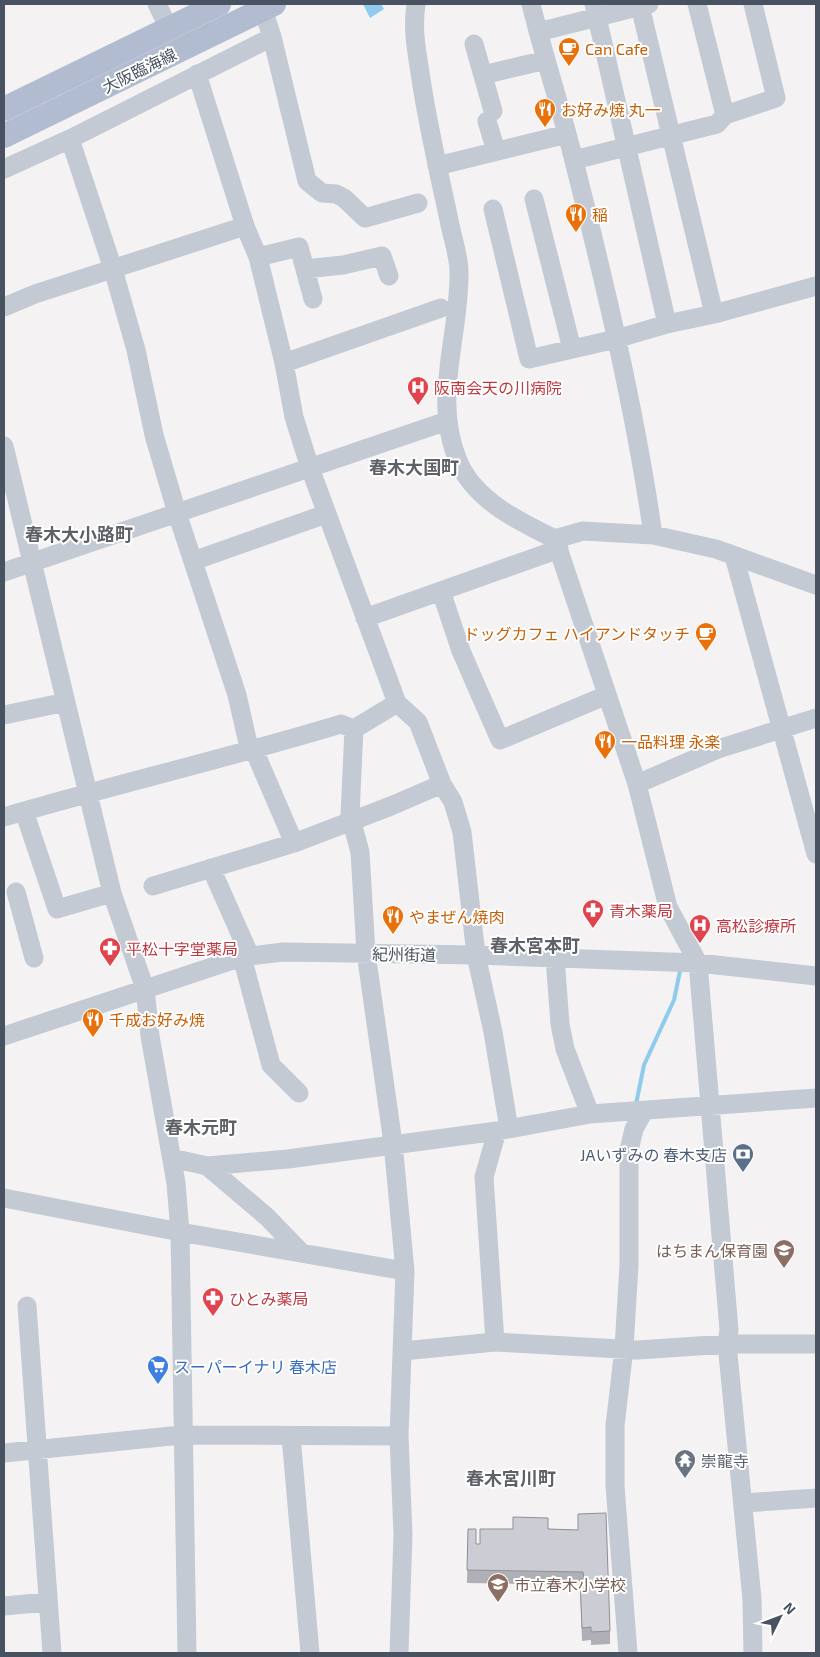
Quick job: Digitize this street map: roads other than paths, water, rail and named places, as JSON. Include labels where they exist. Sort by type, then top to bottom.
[{"type":"main road","name":"大阪臨海線","points":[[4,109],[219,4]]},
{"type":"main road","name":"大阪臨海線","points":[[4,136],[269,6]]},
{"type":"street","points":[[157,4],[169,29]]},
{"type":"street","points":[[416,4],[412,25],[425,106],[459,270],[458,303],[446,381],[447,421],[460,464],[476,486],[495,506],[557,544],[636,784],[668,907],[698,964],[709,1106],[721,1221],[729,1330],[727,1344],[752,1599],[753,1653]]},
{"type":"street","points":[[531,4],[574,160],[616,339],[642,459],[653,535]]},
{"type":"street","points":[[697,4],[725,115]]},
{"type":"street","points":[[574,160],[717,124],[725,115],[776,98],[753,4]]},
{"type":"street","points":[[538,32],[595,10],[644,5],[671,136],[714,314]]},
{"type":"street","points":[[269,6],[272,37],[307,181],[322,193],[336,194],[344,198],[365,218],[418,203]]},
{"type":"street","points":[[595,10],[666,324]]},
{"type":"street","points":[[4,169],[70,139],[272,37]]},
{"type":"street","points":[[474,44],[482,75],[496,151]]},
{"type":"street","points":[[482,75],[546,60]]},
{"type":"street","points":[[197,74],[245,226],[258,258],[284,363],[294,417],[326,514],[397,703],[418,722],[442,784],[453,802],[462,832],[476,956],[493,1032],[503,1130],[484,1176],[496,1342]]},
{"type":"street","points":[[437,166],[567,134]]},
{"type":"street","points":[[70,139],[113,269],[136,350],[154,435],[176,513],[237,695],[252,751],[294,842]]},
{"type":"street","points":[[534,199],[572,349]]},
{"type":"street","points":[[493,209],[530,359],[616,339],[666,324],[714,314],[816,286]]},
{"type":"street","points":[[4,307],[35,294],[245,226]]},
{"type":"street","points":[[258,258],[299,247],[313,299]]},
{"type":"street","points":[[305,270],[343,265],[382,256],[389,276]]},
{"type":"street","points":[[284,363],[441,308]]},
{"type":"street","points":[[4,572],[447,421]]},
{"type":"street","points":[[4,446],[112,893],[145,989],[150,1036],[172,1158],[180,1232],[181,1436],[187,1653]]},
{"type":"street","points":[[193,561],[326,514]]},
{"type":"street","points":[[365,618],[441,591],[557,544],[583,530],[653,535],[716,549],[816,585]]},
{"type":"street","points":[[734,556],[816,850]]},
{"type":"street","points":[[441,591],[461,652],[500,740],[607,695]]},
{"type":"street","points":[[4,715],[66,702]]},
{"type":"street","points":[[354,729],[397,703]]},
{"type":"street","points":[[636,784],[718,748],[816,718]]},
{"type":"street","points":[[4,817],[88,793],[252,751],[341,724],[354,729]]},
{"type":"street","points":[[354,729],[351,821],[360,852],[366,953],[393,1143],[405,1271],[398,1436],[404,1535],[399,1653]]},
{"type":"street","points":[[153,886],[294,842],[442,784]]},
{"type":"street","points":[[24,811],[57,909],[112,893]]},
{"type":"street","points":[[211,868],[246,957],[272,1065],[299,1093]]},
{"type":"street","points":[[34,958],[10,894],[48,882]]},
{"type":"street","name":"紀州街道","points":[[4,1036],[246,957],[283,952],[555,958],[698,964],[816,976]]},
{"type":"street","points":[[555,958],[560,1024],[565,1049],[590,1114]]},
{"type":"street","points":[[172,1158],[206,1166],[288,1159],[393,1143],[503,1130],[590,1114],[816,1098]]},
{"type":"street","points":[[628,1653],[615,1486],[615,1426],[624,1348],[628,1264],[629,1150],[634,1129],[644,1111]]},
{"type":"street","points":[[206,1166],[267,1217],[302,1254]]},
{"type":"street","points":[[4,1198],[180,1232],[405,1271]]},
{"type":"street","points":[[27,1306],[52,1653]]},
{"type":"street","points":[[403,1352],[496,1342],[638,1350],[727,1344],[816,1344]]},
{"type":"street","points":[[4,1453],[181,1436],[398,1436]]},
{"type":"street","points":[[291,1436],[310,1653]]},
{"type":"street","points":[[744,1503],[816,1498]]},
{"type":"street","points":[[4,1606],[47,1602]]},
{"type":"water","points":[[363,4],[381,4],[384,9],[370,18]]},
{"type":"waterway","points":[[636,1104],[644,1065],[674,1000],[680,971]]},
{"type":"place","name":"Can Cafe","points":[[569,67]]},
{"type":"place","name":"お好み焼 丸一","points":[[545,128]]},
{"type":"place","name":"稲","points":[[576,233]]},
{"type":"place","name":"阪南会天の川病院","points":[[418,406]]},
{"type":"place","name":"ドッグカフェ ハイアンドタッチ","points":[[706,652]]},
{"type":"place","name":"一品料理 永楽","points":[[605,760]]},
{"type":"place","name":"青木薬局","points":[[593,929]]},
{"type":"place","name":"やまぜん焼肉","points":[[393,935]]},
{"type":"place","name":"高松診療所","points":[[700,944]]},
{"type":"place","name":"平松十字堂薬局","points":[[110,967]]},
{"type":"place","name":"千成お好み焼","points":[[93,1038]]},
{"type":"place","name":"JAいずみの 春木支店","points":[[743,1173]]},
{"type":"place","name":"はちまん保育園","points":[[784,1269]]},
{"type":"place","name":"ひとみ薬局","points":[[213,1317]]},
{"type":"place","name":"スーパーイナリ 春木店","points":[[158,1385]]},
{"type":"place","name":"崇龍寺","points":[[685,1479]]},
{"type":"place","name":"市立春木小学校","points":[[498,1603]]},
{"type":"district","name":"春木大国町","points":[[414,467]]},
{"type":"district","name":"春木大小路町","points":[[79,534]]},
{"type":"district","name":"春木宮本町","points":[[535,945]]},
{"type":"district","name":"春木元町","points":[[201,1127]]},
{"type":"district","name":"春木宮川町","points":[[511,1478]]}]
